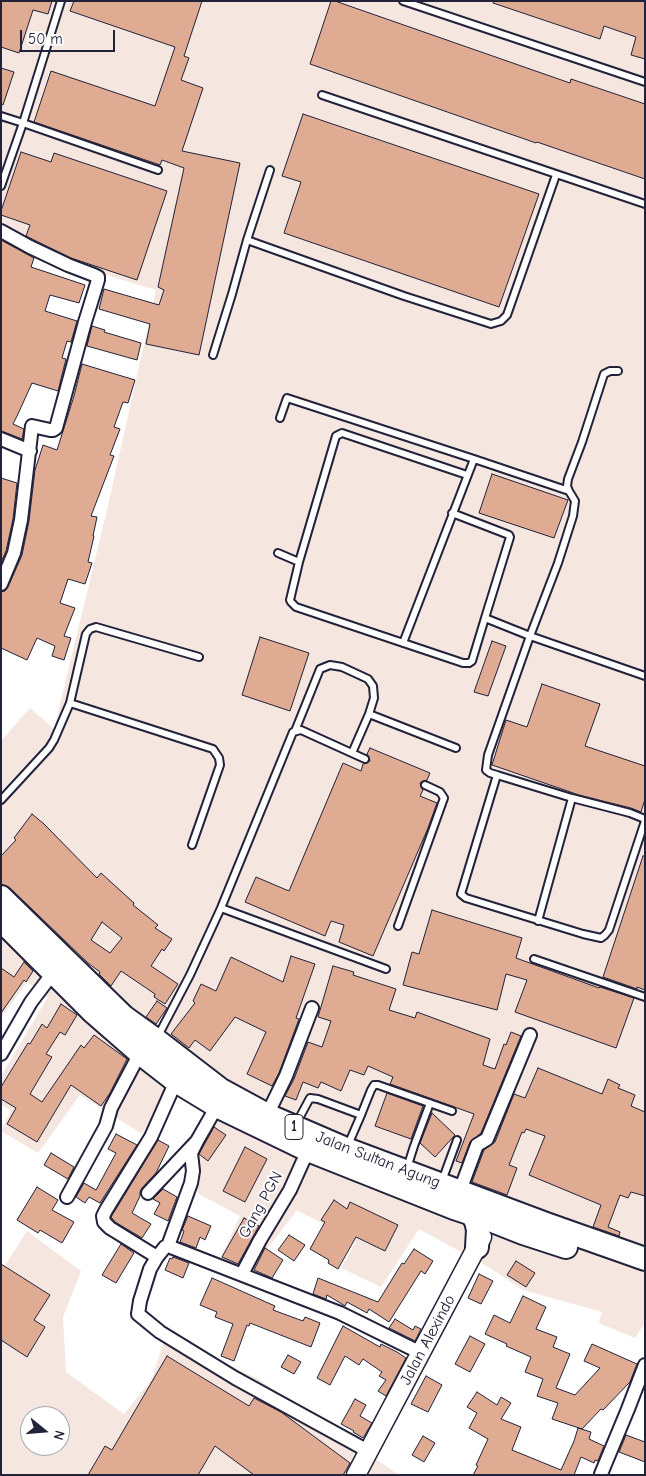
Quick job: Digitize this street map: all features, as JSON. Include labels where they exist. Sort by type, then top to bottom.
[{"type":"highway","name":"Jalan Sultan Agung","points":[[1,897],[124,1017],[176,1081],[217,1106],[308,1150],[473,1207],[546,1224],[645,1259]]},
{"type":"highway","name":"Jalan Sultan Agung","points":[[1,920],[93,1012],[221,1090],[267,1115],[346,1149],[406,1171],[523,1233],[645,1275]]},
{"type":"highway","points":[[473,1207],[492,1231],[477,1248]]},
{"type":"street","points":[[1,231],[30,247],[98,277],[56,428],[50,430],[32,426],[19,528],[14,553],[1,584]]},
{"type":"street","points":[[1,439],[30,451]]},
{"type":"street","points":[[1,1054],[31,1002],[52,973]]},
{"type":"street","points":[[267,1115],[286,1076],[312,1008]]},
{"type":"street","points":[[473,1207],[477,1144],[487,1139],[530,1035]]},
{"type":"street","points":[[67,1197],[106,1126],[111,1107],[148,1047]]},
{"type":"street","points":[[157,1257],[110,1228],[104,1222],[103,1216],[151,1137],[176,1081]]},
{"type":"street","points":[[217,1106],[191,1153],[193,1171],[191,1183],[168,1246],[164,1247],[150,1269],[140,1301],[139,1316],[160,1332],[235,1378],[368,1451]]},
{"type":"street","points":[[148,1194],[197,1141]]},
{"type":"street","name":"Gang PGN","points":[[242,1274],[290,1190],[308,1150]]},
{"type":"street","points":[[168,1246],[340,1313],[421,1353]]},
{"type":"street","name":"Jalan Alexindo","points":[[356,1475],[477,1248]]},
{"type":"street","points":[[600,1474],[645,1364]]},
{"type":"lane","points":[[1,186],[61,1]]},
{"type":"lane","points":[[403,1],[645,82]]},
{"type":"lane","points":[[322,95],[645,204]]},
{"type":"lane","points":[[1,116],[158,170]]},
{"type":"lane","points":[[213,355],[270,170]]},
{"type":"lane","points":[[247,240],[404,296],[491,324],[498,323],[507,315],[556,175]]},
{"type":"lane","points":[[497,775],[461,893],[466,898],[538,921],[602,938],[609,930],[645,820],[630,813],[572,798],[497,775],[487,772],[486,770],[488,755],[558,563],[573,516],[575,501],[568,491],[568,479],[604,374],[610,370],[618,370]]},
{"type":"lane","points":[[280,418],[287,398],[474,458],[568,491]]},
{"type":"lane","points":[[452,513],[508,534],[510,537],[470,663],[463,663],[293,605],[290,600],[299,562],[338,434],[342,433],[467,475]]},
{"type":"lane","points":[[403,643],[474,458]]},
{"type":"lane","points":[[278,553],[299,562]]},
{"type":"lane","points":[[485,618],[530,636],[645,676]]},
{"type":"lane","points":[[1,800],[50,746],[70,703],[86,634],[93,628],[199,657]]},
{"type":"lane","points":[[296,731],[320,669],[330,665],[342,667],[368,679],[373,686],[374,698],[369,714],[352,753]]},
{"type":"lane","points":[[70,703],[213,749],[219,758],[220,765],[192,845]]},
{"type":"lane","points":[[369,714],[456,748]]},
{"type":"lane","points":[[148,1047],[190,975],[221,908],[292,732],[301,730],[365,759]]},
{"type":"lane","points":[[398,926],[444,798],[440,792],[425,785]]},
{"type":"lane","points":[[538,921],[572,798]]},
{"type":"lane","points":[[221,908],[386,969]]},
{"type":"lane","points":[[534,959],[645,997]]},
{"type":"lane","points":[[346,1149],[374,1085],[452,1111]]},
{"type":"lane","points":[[295,1127],[310,1098],[318,1099],[361,1116]]},
{"type":"lane","points":[[406,1171],[430,1104]]},
{"type":"lane","points":[[457,1140],[473,1207]]},
{"type":"shaded area","points":[[1,1],[645,1],[645,1323],[635,1338],[599,1323],[602,1312],[523,1290],[487,1266],[419,1229],[381,1287],[341,1268],[356,1241],[297,1210],[249,1273],[220,1259],[240,1216],[199,1194],[183,1166],[217,1106],[175,1081],[142,1134],[80,1095],[38,1153],[1,1131],[11,1110],[1,1105],[1,1076],[48,997],[27,982],[1,1018],[1,741],[30,708],[54,729],[107,510],[156,290],[69,264],[20,243],[8,227],[1,223]]},
{"type":"shaded area","points":[[27,1231],[81,1271],[63,1317],[66,1372],[124,1414],[152,1379],[166,1334],[258,1379],[399,1475],[1,1475],[1,1272]]},
{"type":"building","points":[[1,1],[52,1],[48,14],[33,10],[19,53],[1,47]]},
{"type":"building","points":[[74,1],[202,1],[184,56],[189,58],[181,80],[203,88],[182,151],[240,163],[199,355],[146,344],[150,324],[99,309],[104,289],[159,305],[164,290],[158,287],[184,168],[162,160],[160,165],[34,122],[51,71],[155,106],[175,47],[70,11]]},
{"type":"building","points":[[331,1],[570,83],[571,79],[645,104],[645,179],[310,64]]},
{"type":"building","points":[[494,1],[645,1],[645,59],[631,55],[636,37],[604,26],[600,39],[493,3]]},
{"type":"building","points":[[1,68],[14,72],[3,105],[1,104]]},
{"type":"building","points":[[303,114],[539,194],[499,307],[284,233],[301,182],[282,176]]},
{"type":"building","points":[[21,152],[51,162],[54,153],[167,191],[137,280],[71,258],[26,236],[30,225],[1,215]]},
{"type":"building","points":[[1,240],[34,258],[31,267],[85,285],[79,303],[50,295],[45,311],[77,321],[71,342],[67,341],[62,358],[66,359],[58,391],[32,383],[13,424],[24,429],[22,439],[1,431]]},
{"type":"building","points":[[92,326],[105,330],[104,332],[141,343],[137,360],[87,346]]},
{"type":"building","points":[[82,364],[135,380],[128,403],[123,402],[114,427],[120,429],[110,455],[114,456],[91,516],[97,517],[88,562],[92,563],[85,584],[68,579],[60,603],[75,608],[64,636],[71,638],[64,660],[52,656],[55,646],[37,638],[27,660],[1,648],[1,592],[5,591],[8,587],[22,555],[29,521],[35,470],[43,445],[57,450]]},
{"type":"building","points":[[492,474],[568,500],[554,538],[479,513]]},
{"type":"building","points":[[1,478],[17,483],[13,519],[6,551],[1,562]]},
{"type":"building","points":[[260,637],[309,653],[290,711],[242,695]]},
{"type":"building","points":[[492,641],[506,646],[488,696],[474,692]]},
{"type":"building","points":[[542,684],[600,704],[585,746],[645,766],[645,799],[641,812],[579,795],[492,765],[506,720],[527,727]]},
{"type":"building","points":[[370,748],[430,773],[427,780],[420,783],[423,790],[420,796],[437,803],[373,956],[339,942],[344,925],[331,921],[325,936],[245,902],[256,877],[289,891],[343,763],[361,771],[363,764],[370,761],[367,754]]},
{"type":"building","points":[[32,814],[97,878],[101,873],[134,903],[133,905],[158,925],[155,928],[172,939],[164,951],[162,949],[151,966],[178,984],[165,1004],[154,997],[155,994],[121,971],[111,986],[99,974],[100,972],[88,963],[10,888],[1,884],[1,856],[16,840],[14,838]],"holes":[[[102,922],[122,938],[110,953],[91,940]]]},
{"type":"building","points":[[643,856],[645,856],[645,990],[603,977]]},
{"type":"building","points":[[432,910],[522,938],[516,958],[599,988],[634,998],[616,1048],[515,1012],[527,980],[506,974],[497,1010],[403,985],[412,952],[419,954]]},
{"type":"building","points":[[291,956],[315,964],[296,1018],[299,1019],[279,1073],[272,1086],[247,1074],[266,1032],[235,1017],[210,1051],[195,1040],[189,1048],[171,1034],[195,1003],[193,1001],[201,984],[216,991],[231,957],[283,982]]},
{"type":"building","points":[[24,962],[33,971],[26,982],[24,980],[1,1013],[1,968],[14,977]]},
{"type":"building","points":[[333,966],[354,972],[353,975],[396,989],[389,1010],[415,1018],[417,1012],[490,1039],[483,1065],[495,1069],[504,1044],[506,1045],[511,1032],[521,1036],[481,1133],[470,1142],[462,1163],[456,1161],[474,1114],[390,1084],[393,1077],[368,1066],[364,1075],[350,1070],[341,1091],[321,1082],[318,1088],[303,1082],[296,1100],[285,1096],[294,1079],[308,1042],[322,1047],[331,1021],[318,1017]]},
{"type":"building","points":[[157,1001],[167,1008],[156,1024],[146,1017]]},
{"type":"building","points":[[61,1004],[77,1015],[65,1035],[60,1032],[46,1054],[52,1057],[30,1094],[42,1102],[81,1045],[84,1048],[94,1035],[127,1059],[110,1093],[101,1106],[71,1085],[37,1142],[7,1124],[16,1108],[1,1099],[1,1087],[28,1043],[30,1044],[42,1024],[47,1028]]},
{"type":"building","points":[[538,1068],[602,1094],[608,1079],[620,1085],[618,1088],[635,1095],[631,1106],[645,1112],[645,1196],[631,1192],[628,1198],[620,1195],[608,1227],[620,1232],[619,1236],[593,1227],[601,1205],[529,1175],[545,1136],[526,1129],[524,1133],[522,1132],[509,1165],[517,1168],[507,1195],[472,1182],[484,1150],[495,1142],[514,1094],[525,1098]]},
{"type":"building","points":[[387,1093],[423,1106],[411,1139],[375,1126]]},
{"type":"building","points":[[432,1113],[455,1135],[435,1157],[420,1143]]},
{"type":"building","points":[[214,1127],[226,1135],[208,1161],[199,1154]]},
{"type":"building","points":[[116,1134],[137,1145],[100,1203],[89,1197],[85,1203],[76,1197],[84,1183],[96,1190],[116,1153],[108,1149]]},
{"type":"building","points":[[158,1140],[169,1146],[156,1173],[142,1188],[132,1213],[151,1224],[142,1238],[115,1222],[111,1217]]},
{"type":"building","points":[[245,1147],[267,1159],[245,1202],[223,1191]]},
{"type":"building","points":[[51,1153],[74,1167],[68,1179],[44,1165]]},
{"type":"building","points":[[37,1187],[58,1200],[52,1210],[74,1222],[62,1243],[40,1230],[38,1233],[17,1220]]},
{"type":"building","points":[[163,1189],[177,1197],[168,1221],[154,1214],[160,1203],[153,1199]]},
{"type":"building","points":[[334,1200],[347,1209],[350,1202],[398,1225],[385,1251],[356,1237],[338,1269],[328,1263],[329,1260],[310,1249],[325,1222],[321,1220]]},
{"type":"building","points":[[188,1216],[211,1226],[205,1240],[200,1237],[196,1248],[180,1242],[184,1231],[182,1230]]},
{"type":"building","points":[[244,1218],[259,1226],[238,1264],[222,1257]]},
{"type":"building","points":[[289,1235],[305,1245],[294,1261],[278,1250]]},
{"type":"building","points":[[121,1244],[134,1253],[116,1283],[102,1275]]},
{"type":"building","points":[[265,1248],[283,1260],[272,1278],[254,1270]]},
{"type":"building","points":[[414,1249],[433,1261],[425,1274],[421,1271],[389,1322],[369,1309],[367,1313],[347,1302],[345,1306],[327,1295],[326,1299],[313,1294],[318,1278],[378,1302],[402,1263],[404,1264]]},
{"type":"building","points":[[173,1257],[189,1263],[183,1278],[165,1270],[170,1258],[172,1259]]},
{"type":"building","points":[[516,1261],[535,1273],[526,1287],[507,1275]]},
{"type":"building","points":[[1,1264],[50,1295],[34,1320],[45,1327],[27,1357],[1,1340]]},
{"type":"building","points":[[479,1274],[493,1281],[481,1304],[468,1298]]},
{"type":"building","points":[[212,1278],[275,1306],[273,1310],[303,1321],[305,1317],[320,1323],[311,1347],[250,1323],[249,1326],[247,1325],[234,1361],[221,1356],[233,1324],[215,1317],[217,1312],[200,1305]]},
{"type":"building","points":[[523,1296],[546,1307],[536,1329],[557,1337],[553,1347],[570,1354],[556,1388],[575,1395],[600,1368],[584,1361],[592,1344],[637,1364],[630,1382],[582,1429],[552,1419],[558,1403],[537,1396],[543,1379],[525,1372],[531,1357],[485,1334],[494,1315],[510,1323]]},
{"type":"building","points":[[395,1319],[413,1330],[415,1326],[421,1329],[415,1341],[389,1328]]},
{"type":"building","points":[[343,1326],[380,1347],[381,1344],[406,1358],[386,1396],[378,1391],[386,1380],[379,1376],[382,1372],[363,1359],[359,1365],[345,1356],[330,1385],[317,1378]]},
{"type":"building","points":[[470,1336],[485,1344],[470,1372],[455,1364]]},
{"type":"building","points":[[288,1355],[301,1362],[294,1374],[281,1367]]},
{"type":"building","points":[[167,1356],[249,1406],[254,1398],[281,1412],[350,1463],[343,1475],[254,1475],[215,1446],[198,1475],[88,1475],[105,1446],[112,1450]]},
{"type":"building","points":[[426,1376],[442,1385],[428,1412],[411,1404]]},
{"type":"building","points":[[477,1392],[497,1405],[501,1397],[511,1403],[501,1419],[521,1427],[512,1450],[561,1470],[578,1428],[591,1432],[589,1439],[604,1446],[598,1461],[595,1460],[594,1463],[581,1457],[574,1475],[473,1475],[488,1439],[469,1428],[477,1413],[467,1407]]},
{"type":"building","points":[[355,1399],[366,1405],[360,1416],[372,1423],[363,1438],[341,1424]]},
{"type":"building","points":[[626,1435],[645,1442],[645,1462],[619,1452]]},
{"type":"building","points":[[423,1436],[435,1443],[424,1462],[412,1455]]}]
